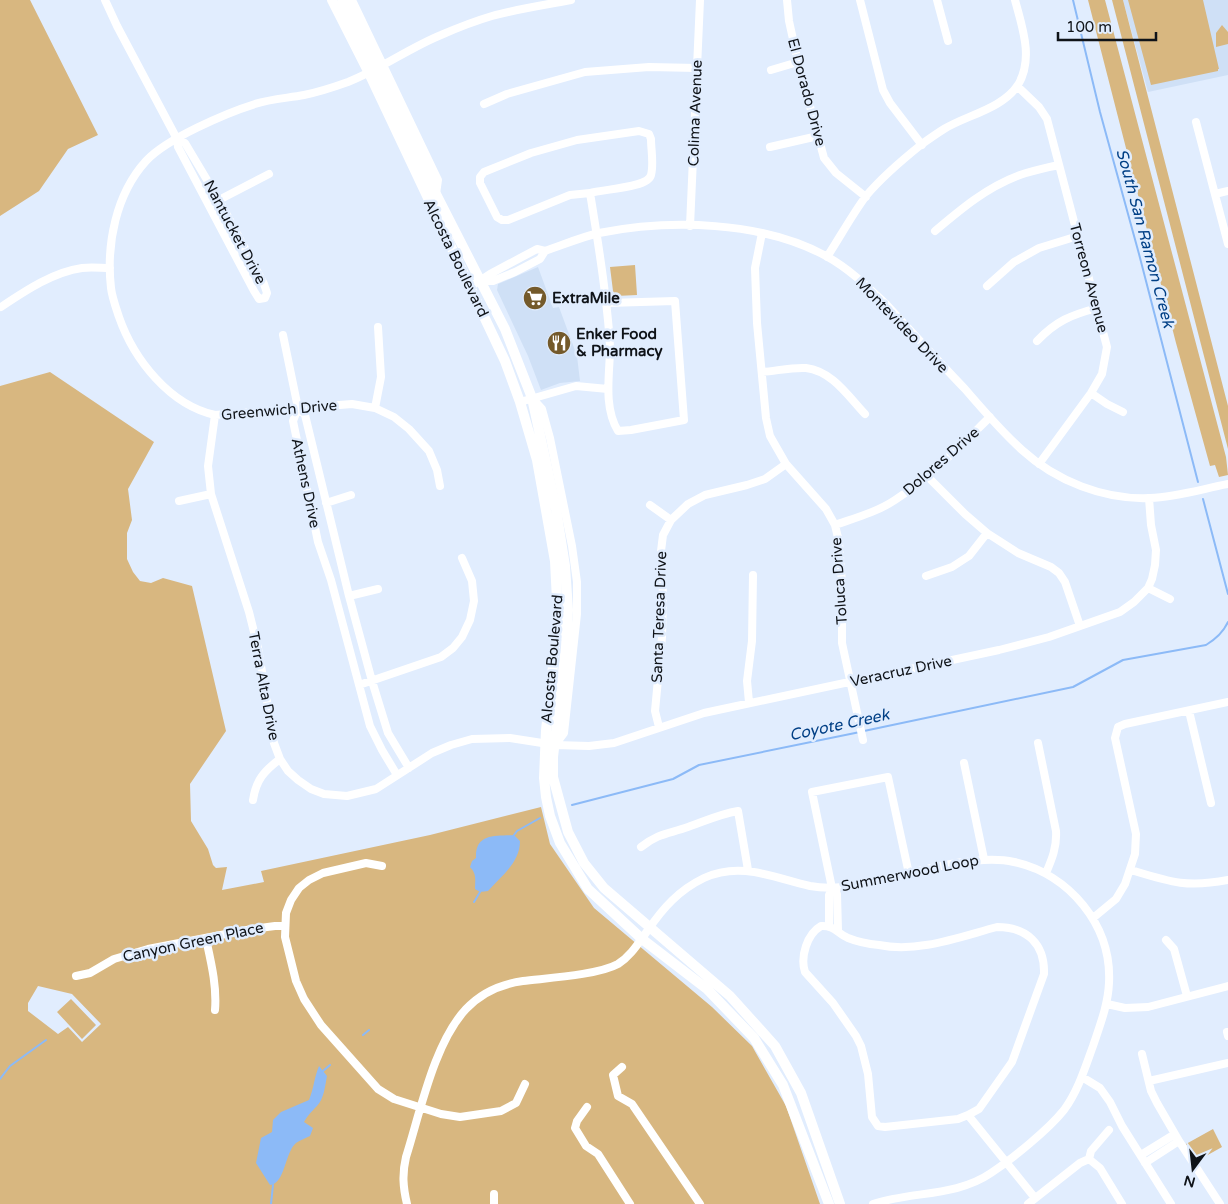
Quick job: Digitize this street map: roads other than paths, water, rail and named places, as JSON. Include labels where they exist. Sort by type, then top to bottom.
[{"type":"main road","name":"Alcosta Boulevard","points":[[332,0],[376,69],[470,287],[505,360],[537,460],[558,581],[558,620],[546,798],[560,844],[588,889],[642,939],[708,989],[754,1038],[783,1085],[828,1204]]},
{"type":"main road","name":"Alcosta Boulevard","points":[[343,0],[436,194],[505,329],[532,398],[556,509],[565,566],[568,610],[566,647],[550,745],[553,757],[553,777],[568,832],[584,863],[604,888],[730,996],[775,1046],[801,1093],[840,1204]]},
{"type":"street","name":"Nantucket Drive","points":[[105,0],[177,139],[178,147],[256,295],[259,299],[264,298],[267,296],[266,290],[242,242],[184,143],[177,139]]},
{"type":"street","name":"Alcosta Boulevard","points":[[352,0],[376,69]]},
{"type":"street","name":"Greenwich Drive","points":[[440,486],[437,470],[429,451],[409,429],[394,417],[375,408],[352,404],[238,415],[215,415],[194,409],[174,395],[156,379],[141,361],[120,320],[111,290],[110,268],[114,227],[118,212],[129,186],[146,161],[177,139],[236,110],[258,103],[305,95],[334,87],[376,69],[439,36],[491,16],[571,0]]},
{"type":"street","name":"Colima Avenue","points":[[690,226],[700,0]]},
{"type":"street","name":"El Dorado Drive","points":[[787,0],[789,21],[798,62],[824,158],[836,173],[866,197]]},
{"type":"street","points":[[860,0],[883,90],[890,103],[922,145]]},
{"type":"street","points":[[937,0],[948,41]]},
{"type":"street","points":[[827,257],[866,197],[885,176],[944,129],[1002,101],[1017,86],[1024,71],[1026,53],[1025,38],[1015,0]]},
{"type":"street","points":[[772,70],[798,62]]},
{"type":"street","points":[[484,104],[507,94],[585,72],[649,67],[697,68]]},
{"type":"street","name":"Torreon Avenue","points":[[1017,86],[1047,119],[1107,348],[1102,374],[1091,393],[1039,464]]},
{"type":"street","points":[[1196,122],[1228,244]]},
{"type":"street","points":[[640,131],[649,134],[651,139],[652,174],[649,180],[641,184],[590,192],[570,196],[508,220],[502,220],[497,217],[480,183],[480,177],[484,172],[540,151],[577,140],[640,131]]},
{"type":"street","points":[[770,147],[818,136]]},
{"type":"street","points":[[935,231],[964,206],[993,188],[1020,175],[1058,165]]},
{"type":"street","points":[[209,205],[269,174]]},
{"type":"street","points":[[1215,194],[1228,191]]},
{"type":"street","points":[[590,192],[607,303],[610,350],[608,389],[613,422],[618,431],[684,420],[675,301],[607,303]]},
{"type":"street","name":"Montevideo Drive","points":[[470,287],[481,281],[493,281],[515,272],[540,259],[545,251],[597,234],[626,229],[690,226],[737,228],[782,238],[827,257],[865,283],[990,417],[1022,450],[1039,464],[1076,484],[1099,492],[1127,497],[1167,497],[1228,484]]},
{"type":"street","name":"Toluca Drive","points":[[762,233],[755,268],[766,418],[770,436],[786,464],[826,509],[835,525],[839,542],[842,584],[842,643],[863,740]]},
{"type":"street","points":[[987,286],[1014,262],[1039,248],[1078,236]]},
{"type":"street","points":[[231,248],[242,242]]},
{"type":"street","points":[[1,307],[29,289],[58,275],[83,268],[110,268]]},
{"type":"street","points":[[1037,341],[1061,320],[1098,308]]},
{"type":"street","points":[[375,408],[382,377],[378,327]]},
{"type":"street","points":[[283,335],[298,408]]},
{"type":"street","points":[[763,372],[805,368],[820,371],[832,380],[865,414]]},
{"type":"street","points":[[520,402],[576,386],[608,389]]},
{"type":"street","points":[[1091,393],[1123,412]]},
{"type":"street","name":"Athens Drive","points":[[397,775],[370,726],[310,509],[293,421],[298,408],[305,415],[349,596],[388,733],[409,768]]},
{"type":"street","name":"Terra Alta Drive","points":[[215,415],[208,466],[211,494],[249,612],[258,648],[272,738],[280,759],[288,771],[298,780],[324,794],[347,796],[376,790],[432,753],[472,739],[510,738],[550,745]]},
{"type":"street","name":"Dolores Drive","points":[[835,525],[864,515],[894,501],[927,476],[990,417]]},
{"type":"street","name":"Santa Teresa Drive","points":[[660,727],[655,711],[662,637],[661,551],[663,535],[671,520],[688,504],[704,495],[747,486],[765,479],[786,464]]},
{"type":"street","points":[[927,476],[987,533],[1018,552],[1051,567],[1059,573],[1065,582],[1080,626]]},
{"type":"street","points":[[179,501],[211,494]]},
{"type":"street","points":[[326,502],[351,495]]},
{"type":"street","points":[[1149,498],[1151,525],[1156,550],[1155,565],[1148,588],[1170,599]]},
{"type":"street","points":[[650,505],[671,520]]},
{"type":"street","points":[[926,576],[952,567],[969,556],[987,533]]},
{"type":"street","points":[[359,685],[441,657],[453,648],[462,637],[470,620],[474,601],[472,581],[462,558]]},
{"type":"street","points":[[749,702],[747,681],[752,641],[753,575]]},
{"type":"street","name":"Veracruz Drive","points":[[550,745],[589,746],[614,743],[704,713],[749,702],[999,650],[1049,637],[1120,612],[1134,602],[1148,588]]},
{"type":"street","points":[[349,596],[378,589]]},
{"type":"street","points":[[1093,918],[1116,899],[1131,870],[1135,854],[1136,834],[1115,738],[1118,727],[1228,702]]},
{"type":"street","points":[[1189,711],[1211,803]]},
{"type":"street","points":[[1038,743],[1057,843],[1054,856],[1046,873]]},
{"type":"street","points":[[253,800],[254,790],[260,777],[266,769],[280,759]]},
{"type":"street","points":[[964,763],[984,859]]},
{"type":"street","points":[[838,930],[837,894],[832,888],[812,792],[888,777],[909,874]]},
{"type":"street","points":[[641,847],[652,838],[664,833],[687,827],[720,814],[738,810],[748,870]]},
{"type":"street","name":"Summerwood Loop","points":[[406,1204],[402,1171],[433,1071],[442,1047],[456,1022],[467,1008],[483,995],[499,986],[589,972],[616,964],[629,956],[667,905],[684,889],[706,877],[724,872],[748,870],[814,887],[849,887],[984,859],[1010,860],[1046,873],[1061,883],[1076,897],[1093,918],[1100,931],[1106,953],[1109,980],[1107,1004],[1082,1077],[1066,1108],[1055,1120],[988,1176],[967,1185],[940,1192],[915,1194],[873,1204]]},
{"type":"street","points":[[382,866],[366,863],[323,872],[299,888],[291,900],[286,913],[285,937],[296,981],[304,999],[321,1025],[378,1089],[394,1098],[440,1114],[460,1117],[501,1111],[516,1103],[525,1084]]},
{"type":"street","points":[[1131,870],[1166,881],[1187,885],[1208,884],[1228,880]]},
{"type":"street","points":[[829,926],[829,895],[832,888]]},
{"type":"street","name":"Canyon Green Place","points":[[76,976],[90,973],[114,958],[139,951],[252,929],[285,926]]},
{"type":"street","points":[[829,926],[838,930],[847,938],[882,946],[916,946],[942,942],[996,927],[1007,927],[1030,936],[1042,953],[1044,974],[1012,1062],[979,1109],[958,1119],[885,1128],[878,1126],[874,1121],[871,1113],[868,1074],[861,1046],[845,1018],[805,972],[803,967],[810,938],[818,928],[829,926]]},
{"type":"street","points":[[206,939],[214,980],[215,1010]]},
{"type":"street","points":[[1166,940],[1174,949],[1188,996]]},
{"type":"street","points":[[1107,1004],[1125,1008],[1148,1006],[1228,986]]},
{"type":"street","points":[[1142,1054],[1157,1103],[1220,1204]]},
{"type":"street","points":[[1149,1081],[1228,1063]]},
{"type":"street","points":[[622,1067],[613,1075],[618,1096],[632,1104],[700,1204]]},
{"type":"street","points":[[1082,1077],[1100,1088],[1110,1102],[1122,1126],[1171,1204]]},
{"type":"street","points":[[587,1108],[577,1121],[575,1128],[586,1146],[598,1154],[630,1204]]},
{"type":"street","points":[[968,1115],[1035,1198]]},
{"type":"street","points":[[1089,1159],[1091,1151],[1110,1130]]},
{"type":"street","points":[[1141,1155],[1177,1137]]},
{"type":"street","points":[[1145,1163],[1177,1137]]},
{"type":"street","points":[[1028,1204],[1080,1162],[1089,1159]]},
{"type":"street","points":[[1089,1159],[1100,1168],[1122,1204]]},
{"type":"street","points":[[494,1194],[494,1204]]},
{"type":"water","points":[[514,835],[520,841],[517,856],[513,863],[488,891],[480,892],[475,889],[475,875],[470,867],[472,861],[476,858],[479,844],[493,836]]},
{"type":"water","points":[[319,1066],[327,1076],[321,1100],[304,1122],[313,1128],[310,1136],[292,1147],[282,1174],[275,1183],[270,1185],[256,1163],[261,1138],[272,1132],[273,1120],[281,1112],[309,1100]]},
{"type":"waterway","name":"South San Ramon Creek","points":[[1073,0],[1100,112],[1198,482]]},
{"type":"waterway","name":"South San Ramon Creek","points":[[1203,499],[1228,594]]},
{"type":"waterway","name":"Coyote Creek","points":[[864,731],[1073,687],[1123,660],[1206,645],[1219,635],[1228,622]]},
{"type":"waterway","name":"Coyote Creek","points":[[572,805],[673,779],[699,765],[860,732]]},
{"type":"waterway","name":"Coyote Creek","points":[[514,835],[517,831],[540,818]]},
{"type":"waterway","name":"Coyote Creek","points":[[474,902],[480,892]]},
{"type":"waterway","name":"Coyote Creek","points":[[363,1035],[369,1030]]},
{"type":"waterway","points":[[0,1079],[10,1066],[46,1040]]},
{"type":"waterway","name":"Coyote Creek","points":[[323,1071],[330,1065]]},
{"type":"waterway","name":"Coyote Creek","points":[[271,1204],[273,1185]]},
{"type":"place","name":"ExtraMile","points":[[535,298]]},
{"type":"place","name":"Enker Food & Pharmacy","points":[[559,343]]}]
